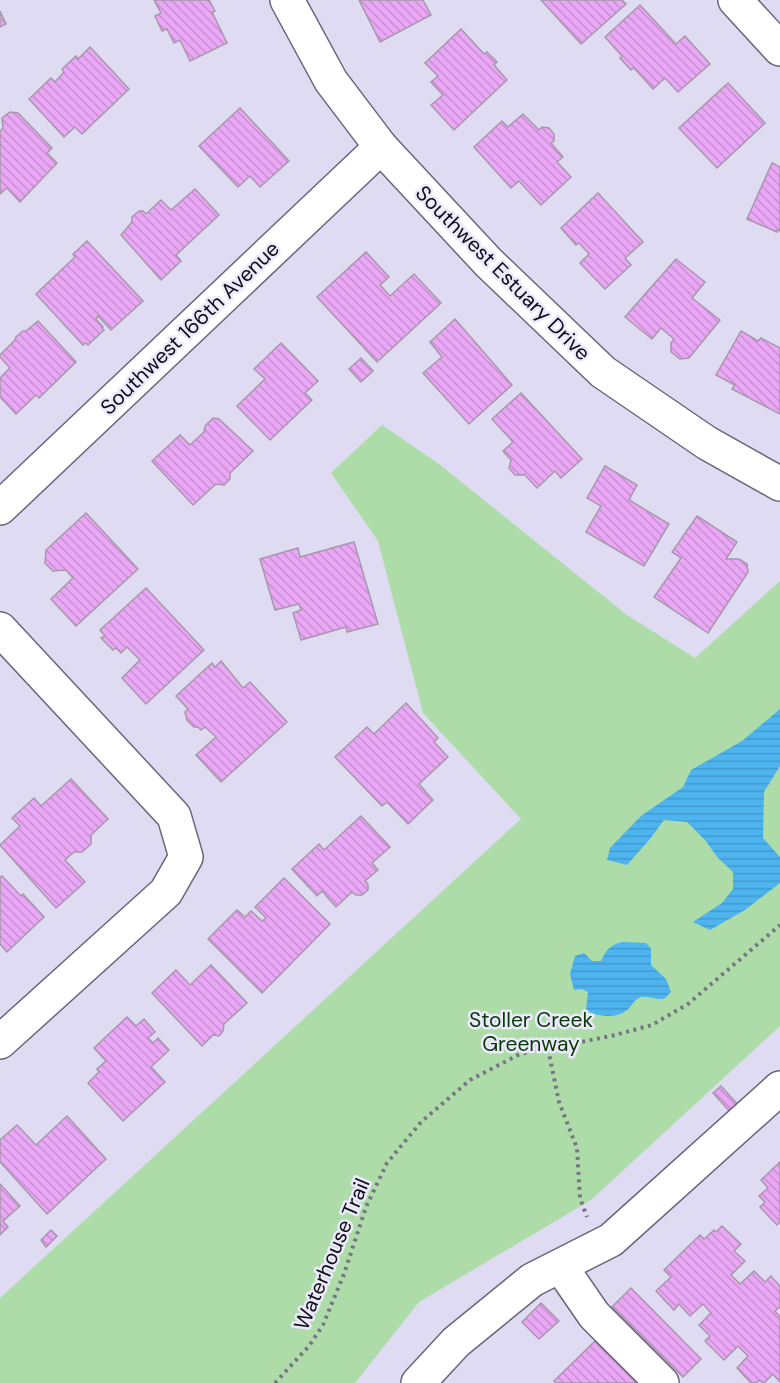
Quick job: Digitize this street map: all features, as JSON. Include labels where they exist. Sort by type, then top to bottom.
[{"type":"street","name":"Southwest Estuary Drive","points":[[287,0],[331,81],[381,147],[488,262],[603,372],[707,443],[780,484]]},
{"type":"street","points":[[735,0],[780,49]]},
{"type":"street","name":"Southwest 166th Avenue","points":[[0,508],[381,147]]},
{"type":"street","points":[[0,628],[174,816],[186,857],[166,892],[0,1042]]},
{"type":"street","points":[[418,1383],[456,1342],[532,1280],[611,1240],[780,1088]]},
{"type":"street","points":[[561,1267],[594,1315],[662,1383]]},
{"type":"path","name":"Waterhouse Trail","points":[[275,1383],[309,1347],[323,1325],[344,1274],[366,1207],[387,1163],[422,1122],[470,1080],[520,1054],[611,1036],[652,1025],[688,1004],[780,925]]},
{"type":"path","points":[[548,1049],[560,1102],[577,1148],[580,1198],[589,1221],[611,1240]]},
{"type":"green space","name":"Stoller Creek Greenway","points":[[382,425],[439,464],[627,615],[695,658],[780,581],[780,1026],[591,1200],[419,1302],[355,1383],[0,1383],[0,1298],[521,819],[423,713],[378,541],[331,473]]},
{"type":"water","points":[[780,709],[780,766],[764,792],[763,838],[780,857],[780,883],[745,910],[710,930],[693,922],[722,903],[733,889],[733,872],[687,822],[664,820],[627,865],[607,860],[610,848],[641,816],[683,787],[691,770],[742,741]]},
{"type":"water","points":[[622,942],[646,943],[651,949],[651,965],[666,979],[671,992],[664,999],[639,998],[618,1015],[606,1016],[590,1012],[586,1010],[588,992],[582,989],[574,990],[570,974],[575,956],[584,953],[592,961],[601,961],[609,948]]},
{"type":"building","points":[[154,0],[209,0],[215,11],[212,12],[227,43],[190,61],[180,40],[174,43],[167,29],[162,31],[155,16],[161,13]]},
{"type":"building","points":[[359,0],[423,0],[431,15],[380,42]]},
{"type":"building","points":[[541,0],[622,0],[626,4],[581,44]]},
{"type":"building","points":[[640,5],[676,44],[685,36],[710,64],[678,92],[665,78],[653,89],[634,68],[631,70],[605,37]]},
{"type":"building","points":[[0,11],[6,24],[0,27]]},
{"type":"building","points":[[461,29],[484,54],[487,52],[497,62],[494,65],[507,80],[454,130],[431,105],[443,95],[431,82],[438,76],[425,63]]},
{"type":"building","points":[[90,47],[129,89],[82,134],[75,127],[64,137],[29,99],[51,78],[55,82],[64,72],[62,69],[76,56],[78,59]]},
{"type":"building","points":[[728,83],[765,123],[717,168],[679,128]]},
{"type":"building","points":[[240,108],[289,161],[260,187],[250,176],[238,187],[199,146]]},
{"type":"building","points":[[10,112],[18,113],[52,148],[47,153],[57,163],[20,202],[7,188],[0,194],[0,131],[3,128],[2,118]]},
{"type":"building","points":[[523,114],[539,130],[542,127],[549,128],[554,134],[554,141],[551,143],[563,157],[557,162],[571,177],[541,205],[519,181],[511,188],[474,147],[502,121],[508,127]]},
{"type":"building","points":[[772,163],[780,167],[780,231],[777,230],[777,232],[747,219]]},
{"type":"building","points":[[195,189],[219,215],[176,255],[181,261],[161,280],[121,235],[132,222],[132,217],[139,211],[146,214],[161,200],[171,210]]},
{"type":"building","points":[[598,193],[643,242],[625,258],[631,265],[605,289],[580,263],[589,254],[579,243],[576,245],[561,228]]},
{"type":"building","points":[[87,241],[143,301],[111,330],[98,316],[96,319],[104,330],[88,345],[86,343],[83,345],[36,294],[75,257],[73,254]]},
{"type":"building","points":[[366,252],[389,277],[380,285],[390,296],[414,274],[441,303],[377,362],[317,297]]},
{"type":"building","points":[[676,259],[705,282],[692,298],[720,320],[689,358],[680,359],[671,352],[671,343],[674,339],[661,328],[652,339],[625,317]]},
{"type":"building","points":[[455,319],[512,385],[469,424],[423,373],[442,357],[430,342]]},
{"type":"building","points":[[38,321],[76,362],[39,398],[36,395],[16,414],[0,397],[0,378],[10,368],[0,355],[16,337]]},
{"type":"building","points":[[741,331],[758,341],[761,338],[780,348],[780,414],[732,389],[735,385],[716,375]]},
{"type":"building","points":[[281,343],[318,381],[305,393],[312,400],[270,440],[237,406],[265,379],[254,369]]},
{"type":"building","points":[[361,358],[373,371],[361,382],[349,369]]},
{"type":"building","points":[[521,393],[582,459],[561,478],[555,471],[537,488],[524,474],[515,475],[509,468],[511,460],[503,451],[513,442],[492,419]]},
{"type":"building","points":[[213,418],[219,419],[253,451],[230,473],[230,479],[224,485],[216,484],[193,505],[152,461],[180,435],[190,445],[204,432],[205,426]]},
{"type":"building","points":[[605,466],[637,485],[629,500],[669,524],[644,566],[586,532],[601,506],[587,498]]},
{"type":"building","points":[[86,513],[138,569],[76,626],[51,599],[73,578],[66,570],[53,571],[45,563],[46,550]]},
{"type":"building","points":[[697,516],[737,542],[726,559],[739,559],[747,564],[748,572],[708,633],[654,597],[681,558],[672,552]]},
{"type":"building","points":[[354,542],[378,624],[347,632],[346,627],[301,640],[293,613],[301,610],[299,604],[275,610],[260,559],[298,548],[300,557]]},
{"type":"building","points":[[146,588],[204,650],[146,704],[122,678],[140,660],[127,647],[121,653],[116,648],[113,650],[101,638],[105,636],[100,630]]},
{"type":"building","points":[[221,661],[243,688],[250,682],[287,722],[221,782],[196,755],[216,737],[205,727],[201,730],[187,720],[185,712],[188,709],[176,696],[212,663],[215,667]]},
{"type":"building","points":[[406,703],[438,738],[434,742],[448,757],[419,784],[433,800],[408,824],[387,802],[382,806],[335,757],[367,727],[374,734]]},
{"type":"building","points":[[71,779],[108,819],[91,835],[91,844],[82,852],[74,852],[65,860],[85,882],[56,908],[0,845],[20,826],[12,818],[34,798],[41,806]]},
{"type":"building","points":[[361,816],[390,847],[372,863],[378,870],[365,881],[368,884],[368,890],[362,895],[352,892],[336,907],[322,891],[317,896],[292,869],[319,844],[324,850]]},
{"type":"building","points":[[2,876],[44,917],[7,952],[0,944],[0,877]]},
{"type":"building","points":[[284,878],[330,924],[262,993],[208,939],[237,910],[245,917],[251,911],[262,921],[266,918],[255,907]]},
{"type":"building","points":[[211,965],[247,1003],[224,1024],[219,1036],[213,1035],[202,1046],[152,993],[176,970],[190,985]]},
{"type":"building","points":[[127,1017],[136,1026],[144,1019],[155,1032],[148,1038],[153,1043],[158,1038],[169,1050],[151,1067],[165,1082],[123,1121],[88,1083],[99,1072],[97,1069],[106,1061],[94,1048]]},
{"type":"building","points":[[721,1086],[740,1107],[732,1114],[713,1093]]},
{"type":"building","points":[[67,1116],[106,1159],[47,1214],[0,1162],[0,1140],[17,1125],[36,1145]]},
{"type":"building","points":[[780,1162],[780,1222],[777,1225],[760,1207],[765,1202],[759,1196],[768,1188],[761,1180]]},
{"type":"building","points":[[0,1184],[20,1206],[3,1221],[8,1227],[0,1235]]},
{"type":"building","points":[[722,1226],[741,1244],[734,1251],[745,1261],[731,1275],[740,1284],[754,1271],[765,1282],[771,1276],[780,1286],[780,1307],[775,1311],[780,1317],[780,1382],[773,1374],[764,1383],[759,1380],[757,1383],[751,1383],[737,1368],[748,1356],[738,1346],[724,1360],[705,1341],[710,1336],[699,1325],[711,1313],[703,1304],[690,1316],[679,1304],[674,1310],[656,1291],[671,1277],[664,1270],[700,1235],[704,1239]]},
{"type":"building","points":[[51,1230],[57,1236],[46,1247],[41,1240]]},
{"type":"building","points":[[631,1288],[701,1359],[683,1377],[612,1307]]},
{"type":"building","points":[[541,1303],[559,1321],[539,1339],[522,1322]]},
{"type":"building","points":[[595,1341],[607,1353],[609,1350],[641,1383],[556,1383],[554,1381]]}]
